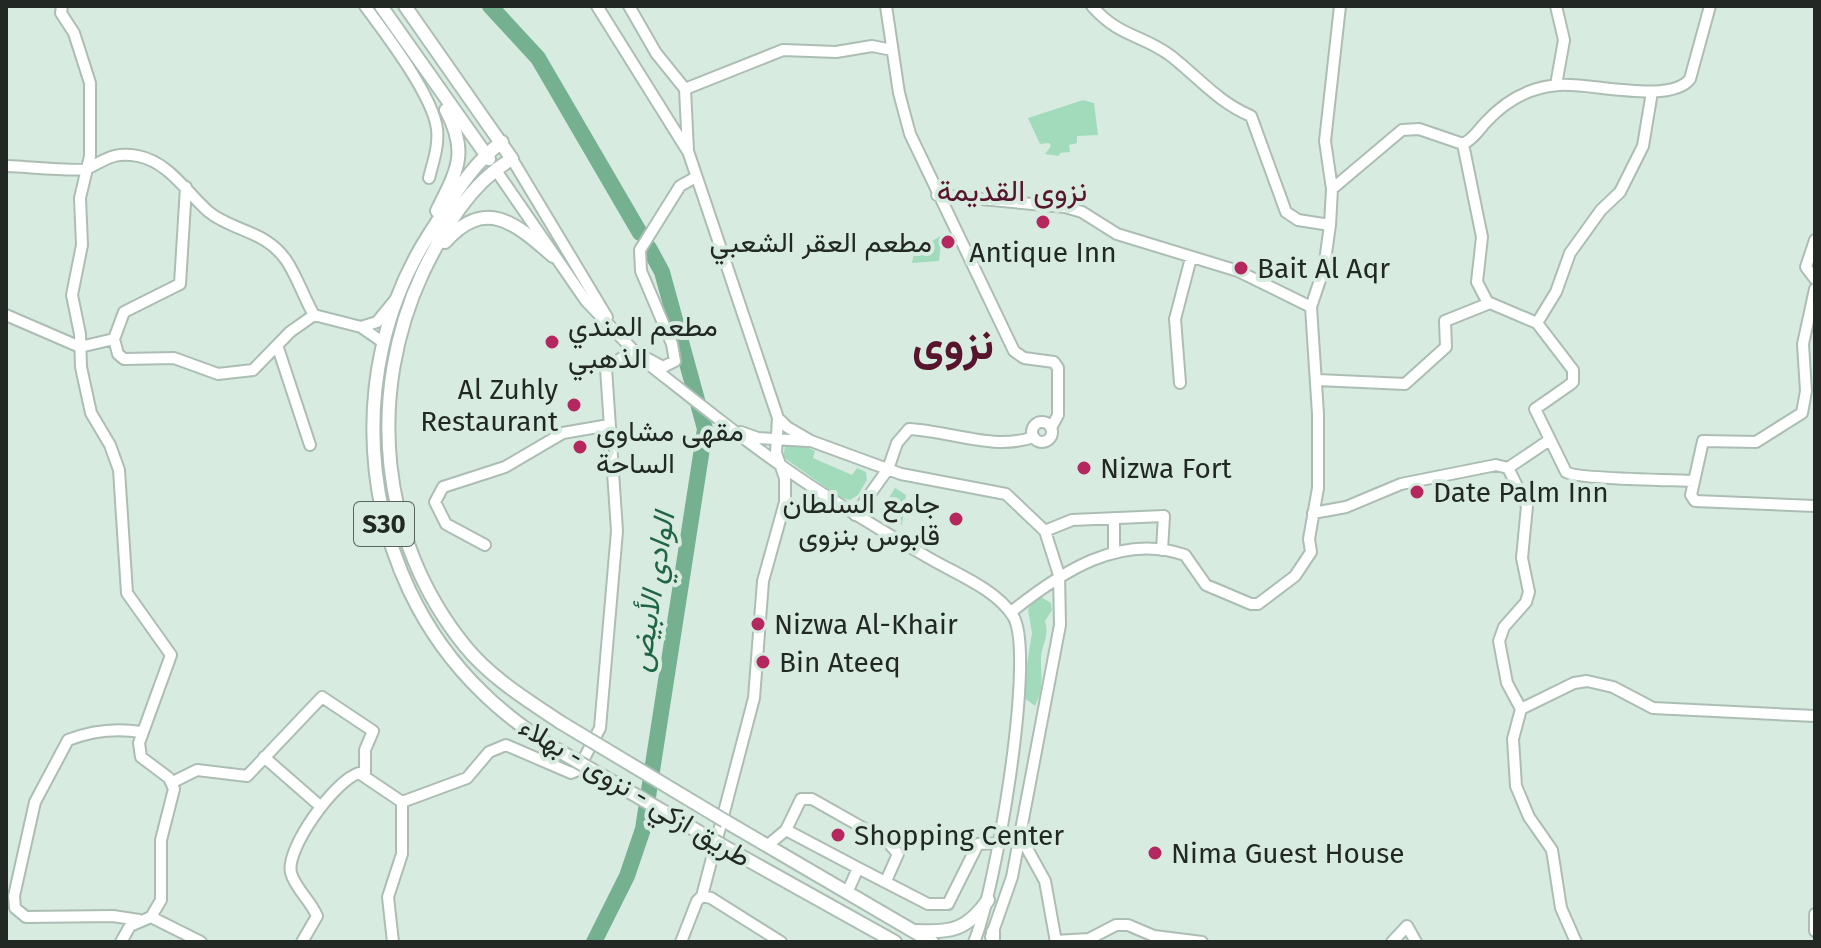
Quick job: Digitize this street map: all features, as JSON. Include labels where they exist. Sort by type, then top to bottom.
[{"type":"main road","points":[[381,6],[495,169]]},
{"type":"main road","points":[[405,6],[512,159]]},
{"type":"main road","points":[[419,250],[458,168],[460,150],[457,130],[425,70]]},
{"type":"main road","name":"طريق ازكي - نزوى - بهلاء","points":[[502,142],[485,154],[419,250],[399,295],[384,343],[374,395],[373,447],[382,518],[399,569],[421,612],[454,661],[481,692],[549,745],[895,942]]},
{"type":"main road","name":"طريق ازكي - نزوى - بهلاء","points":[[512,159],[495,169],[458,210],[438,241],[399,338],[388,393],[387,450],[399,515],[414,561],[438,606],[465,646],[502,683],[560,722],[932,942]]},
{"type":"main road","points":[[418,285],[439,249],[468,221],[487,217],[505,220],[518,226],[553,256]]},
{"type":"main road","points":[[917,931],[958,930],[975,918],[988,900]]},
{"type":"street","points":[[62,6],[61,13],[74,33],[90,83],[90,156],[79,207],[82,245],[72,295],[91,413],[110,445],[119,470],[127,593],[171,655],[141,732],[141,757],[173,782]]},
{"type":"street","points":[[365,6],[390,39],[434,114],[437,142],[429,178]]},
{"type":"street","points":[[597,6],[688,151]]},
{"type":"street","points":[[629,6],[656,53],[685,89],[688,151],[778,418],[776,453],[785,478],[785,502],[763,581],[754,698],[702,896],[697,901],[681,942]]},
{"type":"street","points":[[855,515],[888,469],[897,443],[909,429],[1017,442],[1034,437],[1037,423],[1043,422],[1051,428],[1058,415],[1058,368],[1054,362],[1024,358],[1014,351],[965,245],[937,195],[903,115],[886,6]]},
{"type":"street","points":[[1092,6],[1110,26],[1169,54],[1225,105],[1251,116],[1286,212],[1298,220],[1330,225]]},
{"type":"street","points":[[1011,612],[1059,575],[1114,552],[1162,550],[1189,557],[1212,589],[1245,603],[1258,604],[1295,576],[1306,563],[1311,552],[1318,488],[1318,380],[1311,307],[1324,268],[1330,225],[1332,189],[1325,141],[1340,6]]},
{"type":"street","points":[[1556,6],[1564,40],[1556,85]]},
{"type":"street","points":[[1463,144],[1506,101],[1556,85],[1652,92],[1681,87],[1690,79],[1710,6]]},
{"type":"street","points":[[685,89],[783,50],[836,52],[872,46],[892,50]]},
{"type":"street","points":[[1537,323],[1556,292],[1570,253],[1601,210],[1620,192],[1643,146],[1652,92]]},
{"type":"street","points":[[1332,189],[1402,130],[1419,129],[1463,144]]},
{"type":"street","points":[[1463,144],[1482,237],[1477,282],[1488,303],[1537,323],[1574,376],[1568,386],[1535,409],[1548,441],[1566,472],[1576,478],[1632,476],[1694,481]]},
{"type":"street","points":[[6,166],[85,169],[104,158],[135,155],[156,163],[186,187],[209,212],[244,227],[272,246],[286,260],[314,315],[361,327],[384,343]]},
{"type":"street","points":[[512,159],[618,336]]},
{"type":"street","points":[[495,169],[553,256],[633,351],[780,465],[855,515],[981,587],[1011,612],[1022,644],[999,843],[988,900],[974,942]]},
{"type":"street","points":[[633,351],[663,367],[675,361],[672,344],[641,271],[640,250],[680,186],[696,177]]},
{"type":"street","points":[[186,187],[180,284],[124,312],[114,339],[118,354],[124,359],[174,358],[218,374],[253,370],[278,348],[290,332],[314,315]]},
{"type":"street","points":[[937,195],[1065,207],[1082,212],[1117,234],[1238,271],[1311,307]]},
{"type":"street","points":[[1815,240],[1806,267],[1815,279]]},
{"type":"street","points":[[1180,383],[1175,319],[1191,258]]},
{"type":"street","points":[[1815,289],[1802,357],[1806,391],[1802,413],[1756,442],[1703,441],[1691,495],[1695,501],[1815,506]]},
{"type":"street","points":[[361,327],[377,322],[399,295]]},
{"type":"street","points":[[1318,380],[1405,384],[1446,347],[1445,321],[1488,303]]},
{"type":"street","points":[[6,315],[80,347],[114,339]]},
{"type":"street","points":[[278,348],[310,445]]},
{"type":"street","points":[[402,802],[467,778],[489,752],[506,745],[571,773],[578,770],[598,735],[617,531],[606,368],[633,351]]},
{"type":"street","points":[[1802,357],[1815,355]]},
{"type":"street","points":[[778,418],[811,441],[908,476],[987,487],[1006,494],[1045,531],[1059,575],[1060,625],[1012,877],[991,939]]},
{"type":"street","points":[[725,424],[758,438],[811,441]]},
{"type":"street","points":[[485,545],[446,524],[435,502],[438,492],[450,483],[505,467],[563,433],[609,425]]},
{"type":"street","points":[[1313,513],[1346,507],[1401,484],[1496,465],[1508,468],[1548,441]]},
{"type":"street","points":[[1508,468],[1527,506],[1522,558],[1529,592],[1521,611],[1504,627],[1499,641],[1507,683],[1521,709],[1513,739],[1516,786],[1529,817],[1552,850],[1561,908],[1576,942]]},
{"type":"street","points":[[785,502],[793,493],[809,485]]},
{"type":"street","points":[[1045,531],[1072,520],[1164,516],[1162,550]]},
{"type":"street","points":[[1114,518],[1114,552]]},
{"type":"street","points":[[1521,709],[1574,683],[1587,681],[1613,687],[1653,708],[1815,716]]},
{"type":"street","points":[[173,782],[197,770],[211,770],[242,778],[317,700],[326,698],[373,731],[365,750],[365,776]]},
{"type":"street","points":[[139,920],[113,916],[26,917],[15,908],[14,896],[35,802],[68,740],[82,734],[122,729],[141,732]]},
{"type":"street","points":[[264,757],[320,806]]},
{"type":"street","points":[[302,942],[317,916],[291,874],[291,865],[306,828],[320,806],[341,782],[353,775],[365,776],[402,802]]},
{"type":"street","points":[[151,917],[161,900],[161,840],[173,782]]},
{"type":"street","points":[[768,845],[786,830],[801,799],[812,799],[888,842],[898,854],[886,881]]},
{"type":"street","points":[[393,942],[388,897],[402,854],[402,802]]},
{"type":"street","points":[[786,830],[928,904],[948,904],[978,844],[999,843]]},
{"type":"street","points":[[1020,835],[1045,881],[1055,941],[1089,939],[1116,925],[1128,925],[1154,936],[1202,942]]},
{"type":"street","points":[[1012,877],[1025,867],[1036,868]]},
{"type":"street","points":[[847,893],[858,868]]},
{"type":"street","points":[[702,896],[711,898],[781,942]]},
{"type":"street","points":[[1815,914],[1815,931]]},
{"type":"street","points":[[121,942],[130,926],[151,917],[201,942]]},
{"type":"street","points":[[1392,942],[1407,926],[1416,942]]},
{"type":"green space","points":[[1083,100],[1094,103],[1098,135],[1077,136],[1077,143],[1069,145],[1070,152],[1060,153],[1059,156],[1045,154],[1051,146],[1049,143],[1040,144],[1028,118]]},
{"type":"green space","points":[[942,235],[939,261],[912,263],[914,252]]},
{"type":"green space","points":[[800,444],[815,451],[813,458],[852,475],[857,468],[866,472],[867,480],[858,495],[850,500],[841,498],[783,457],[785,447]]},
{"type":"green space","points":[[895,488],[906,495],[902,525],[880,512]]},
{"type":"green space","points":[[1041,597],[1051,603],[1052,610],[1045,621],[1041,689],[1035,706],[1022,696],[1032,633],[1028,610],[1032,601]]},
{"type":"waterway","name":"الوادي الأبيض","points":[[490,6],[538,58],[640,233]]},
{"type":"waterway","name":"الوادي الأبيض","points":[[594,942],[627,876],[643,829],[705,429],[662,272],[649,248]]},
{"type":"place","name":"Antique Inn","points":[[1043,222]]},
{"type":"place","name":"مطعم العقر الشعبي","points":[[948,242]]},
{"type":"place","name":"Bait Al Aqr","points":[[1241,268]]},
{"type":"place","name":"مطعم المندي الذهبي","points":[[552,342]]},
{"type":"place","name":"Al Zuhly Restaurant","points":[[574,405]]},
{"type":"place","name":"مقهى مشاوي الساحة","points":[[580,447]]},
{"type":"place","name":"Nizwa Fort","points":[[1084,468]]},
{"type":"place","name":"Date Palm Inn","points":[[1417,492]]},
{"type":"place","name":"جامع السلطان قابوس بنزوى","points":[[956,519]]},
{"type":"place","name":"Nizwa Al-Khair","points":[[758,624]]},
{"type":"place","name":"Bin Ateeq","points":[[763,662]]},
{"type":"place","name":"Shopping Center","points":[[838,835]]},
{"type":"place","name":"Nima Guest House","points":[[1155,853]]},
{"type":"district","name":"نزوى القديمة","points":[[1012,191]]},
{"type":"district","name":"نزوى","points":[[953,344]]}]
